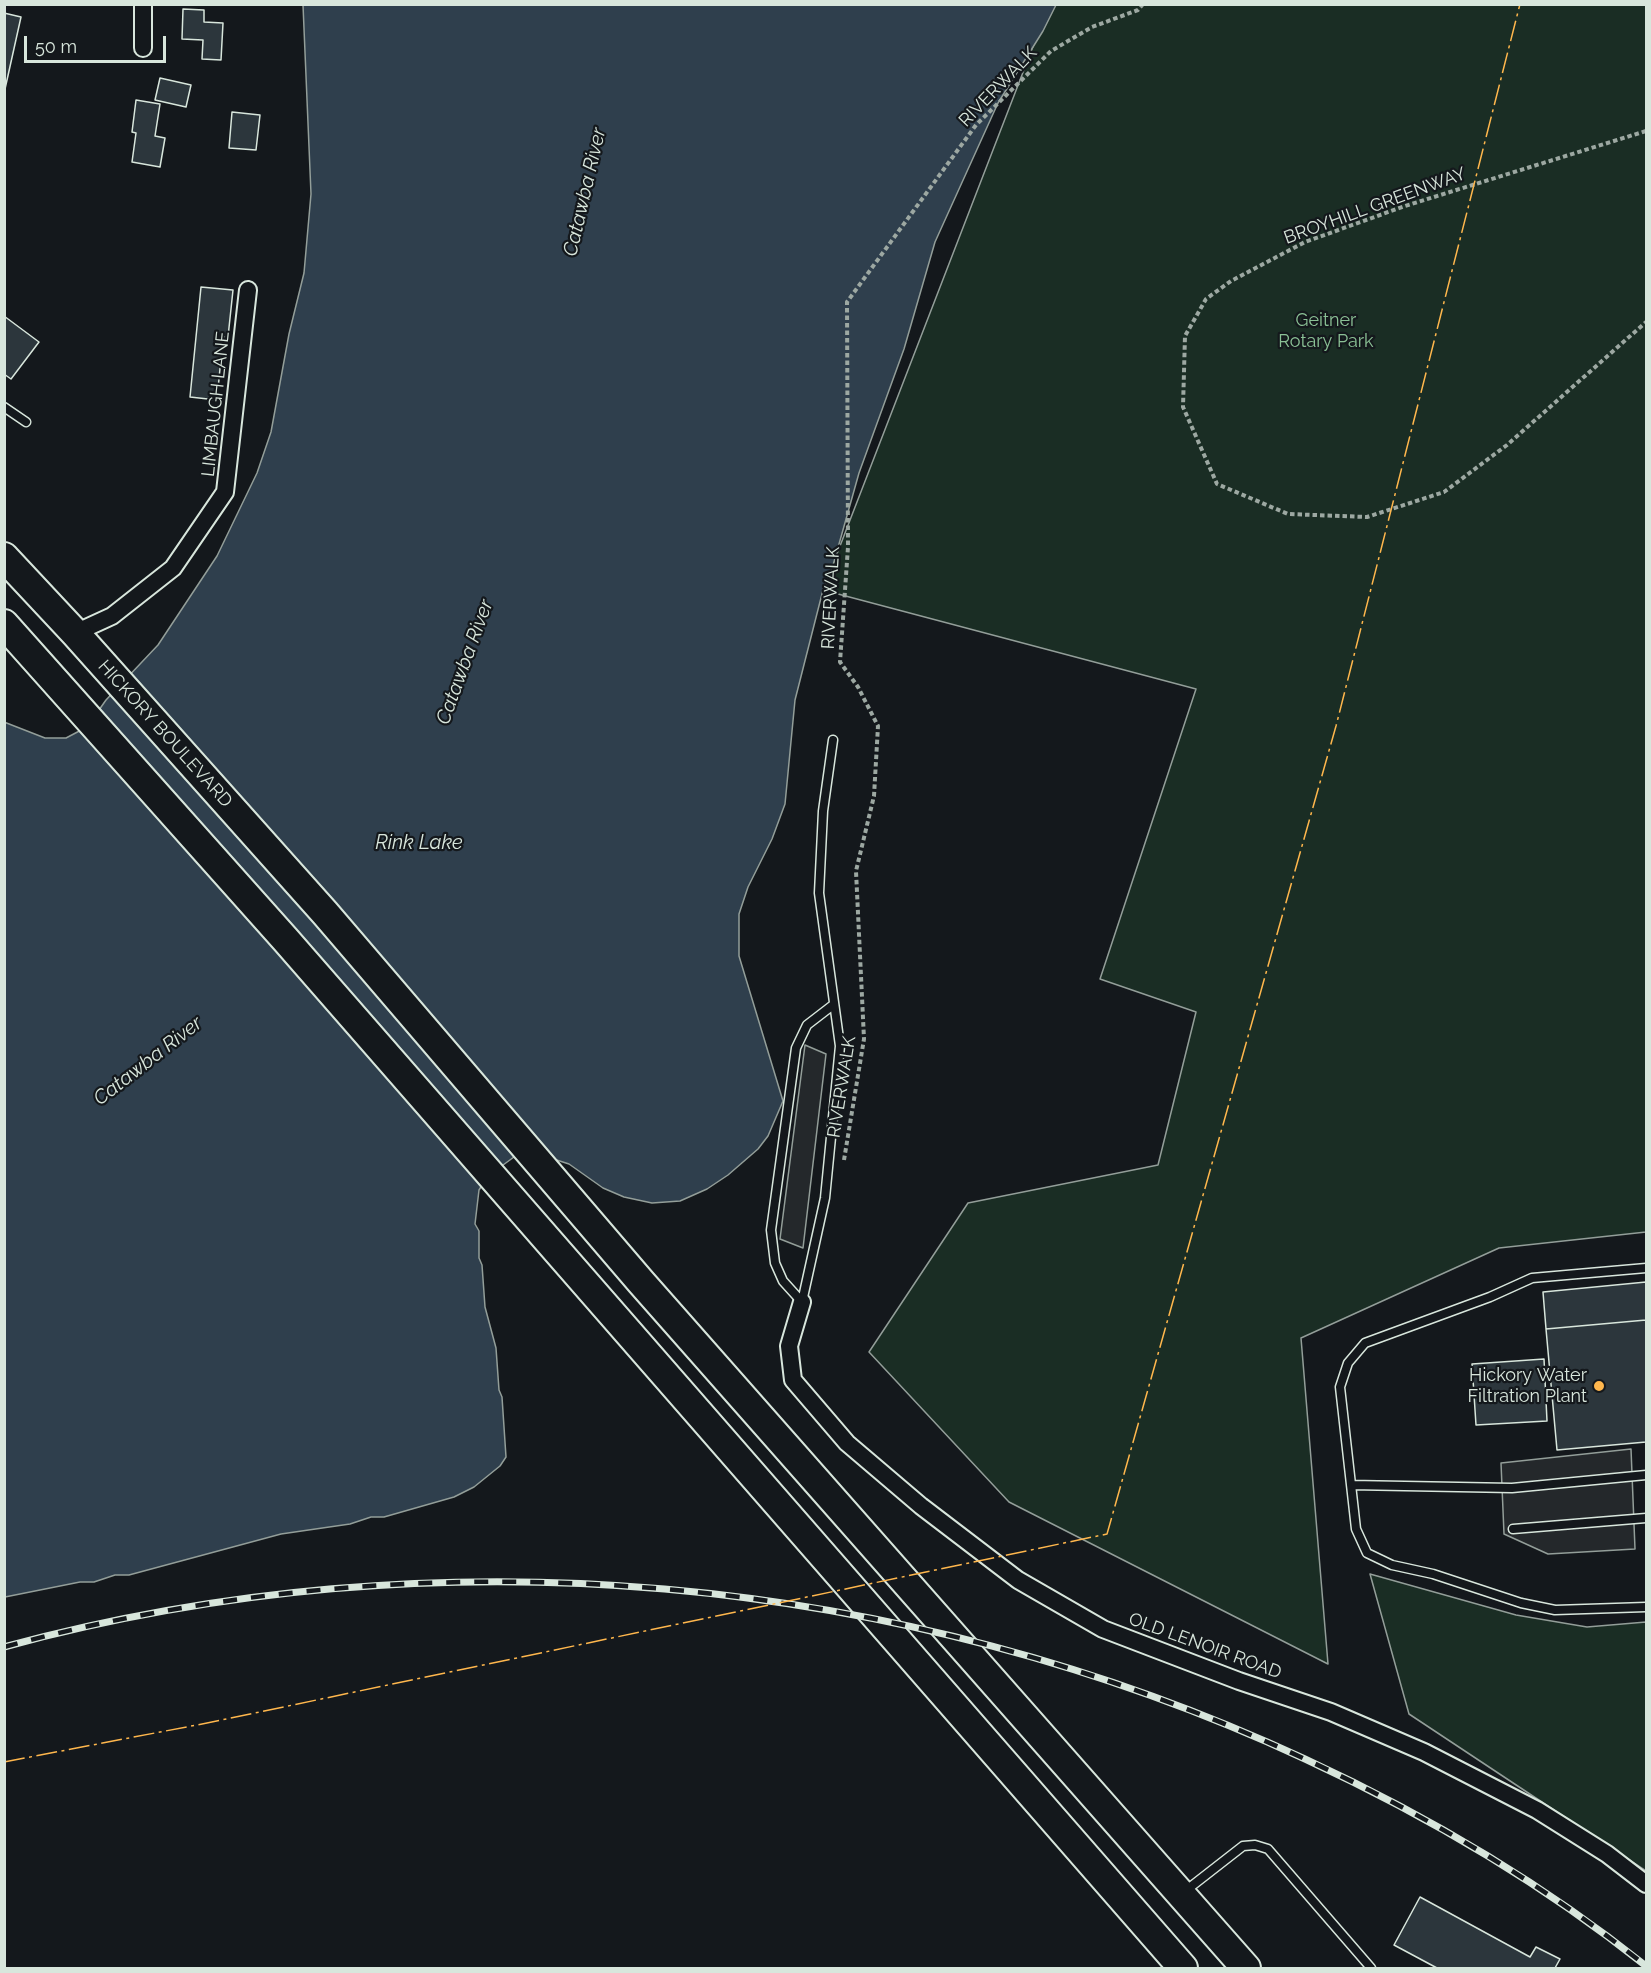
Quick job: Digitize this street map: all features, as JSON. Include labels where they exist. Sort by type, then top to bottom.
[{"type":"highway","name":"HICKORY BOULEVARD","points":[[4,557],[84,643],[325,913],[641,1282],[1246,1968]]},
{"type":"highway","points":[[4,624],[285,939],[1183,1968]]},
{"type":"street","points":[[143,4],[143,48]]},
{"type":"street","name":"LIMBAUGH LANE","points":[[84,643],[112,616],[173,568],[225,492],[248,290]]},
{"type":"street","name":"OLD LENOIR ROAD","points":[[802,1302],[789,1346],[793,1380],[847,1443],[921,1506],[1018,1580],[1103,1629],[1331,1713],[1424,1752],[1537,1810],[1606,1854],[1647,1884]]},
{"type":"lane","points":[[4,406],[26,422]]},
{"type":"lane","points":[[802,1302],[825,1198],[840,1046],[819,893],[823,811],[833,740]]},
{"type":"lane","points":[[802,1302],[783,1281],[775,1263],[771,1230],[796,1048],[807,1025],[833,1005]]},
{"type":"lane","points":[[1647,1268],[1532,1278],[1490,1297],[1365,1343],[1348,1363],[1340,1387],[1356,1529],[1367,1553],[1392,1565],[1433,1574],[1521,1603],[1554,1610],[1647,1607]]},
{"type":"lane","points":[[1351,1485],[1512,1488],[1647,1475]]},
{"type":"lane","points":[[1513,1529],[1647,1518]]},
{"type":"lane","points":[[1181,1894],[1244,1846],[1255,1845],[1268,1849],[1371,1968]]},
{"type":"path","name":"RIVERWALK","points":[[843,1167],[864,1039],[856,871],[874,796],[878,726],[858,687],[840,662],[848,547],[846,302],[976,125],[1051,51],[1092,27],[1138,10],[1143,4]]},
{"type":"path","name":"BROYHILL GREENWAY","points":[[1647,131],[1404,206],[1305,242],[1231,281],[1206,299],[1185,336],[1183,407],[1216,484],[1288,514],[1366,517],[1444,492],[1507,445],[1647,322]]},
{"type":"green space","name":"Geitner Rotary Park","points":[[1049,5],[1646,5],[1646,1232],[1499,1248],[1301,1338],[1328,1664],[1009,1502],[869,1352],[968,1203],[1158,1165],[1196,1012],[1100,979],[1196,689],[823,590]]},
{"type":"green space","points":[[1370,1574],[1516,1615],[1587,1627],[1646,1622],[1646,1871],[1409,1714]]},
{"type":"shaded area","points":[[805,1045],[826,1054],[803,1248],[780,1239]]},
{"type":"shaded area","points":[[1631,1449],[1635,1549],[1548,1554],[1504,1534],[1501,1463]]},
{"type":"water","name":"Rink Lake","points":[[303,5],[1056,5],[1043,31],[998,103],[935,242],[904,349],[859,473],[830,576],[823,590],[795,700],[785,804],[772,839],[748,887],[739,914],[739,956],[783,1101],[768,1136],[758,1149],[728,1175],[707,1189],[680,1201],[652,1203],[624,1197],[603,1188],[569,1164],[541,1155],[514,1157],[488,1176],[479,1190],[475,1224],[479,1231],[479,1258],[482,1265],[485,1307],[496,1348],[506,1457],[500,1466],[474,1487],[454,1497],[384,1517],[371,1517],[350,1524],[281,1534],[129,1575],[115,1575],[94,1582],[80,1582],[5,1597],[4,722],[45,738],[66,738],[87,727],[106,700],[158,645],[217,556],[257,473],[271,432],[289,334],[304,273],[311,194]]},
{"type":"building","points":[[183,9],[204,10],[204,22],[223,23],[221,60],[202,59],[203,40],[182,39]]},
{"type":"building","points":[[4,13],[21,17],[5,89],[4,88]]},
{"type":"building","points":[[160,78],[191,85],[186,107],[155,100]]},
{"type":"building","points":[[136,100],[160,104],[155,136],[165,138],[160,167],[132,162],[136,133],[132,132]]},
{"type":"building","points":[[232,112],[260,115],[256,150],[229,148]]},
{"type":"building","points":[[201,287],[233,290],[228,337],[223,337],[217,400],[190,397]]},
{"type":"building","points":[[4,316],[39,342],[11,379],[4,374]]},
{"type":"building","name":"Hickory Water Filtration Plant","points":[[1646,1282],[1646,1320],[1546,1329],[1543,1292]]},
{"type":"building","name":"Hickory Water Filtration Plant","points":[[1646,1320],[1646,1442],[1557,1450],[1546,1329]]},
{"type":"building","points":[[1544,1359],[1547,1421],[1476,1425],[1472,1364]]},
{"type":"building","points":[[1420,1897],[1530,1957],[1536,1947],[1560,1959],[1555,1968],[1437,1968],[1394,1945]]},
{"type":"railway","points":[[4,1647],[167,1611],[332,1589],[498,1582],[665,1589],[830,1611],[992,1646],[1151,1696],[1305,1759],[1395,1803],[1482,1852],[1566,1907],[1646,1966]]},
{"type":"power","points":[[4,1762],[207,1723],[1107,1534],[1336,726],[1520,4]]},
{"type":"place","name":"Hickory Water Filtration Plant","points":[[1599,1386]]},
{"type":"water label","name":"Catawba River","points":[[585,192]]},
{"type":"water label","name":"Catawba River","points":[[465,662]]},
{"type":"water label","name":"Catawba River","points":[[148,1061]]}]
